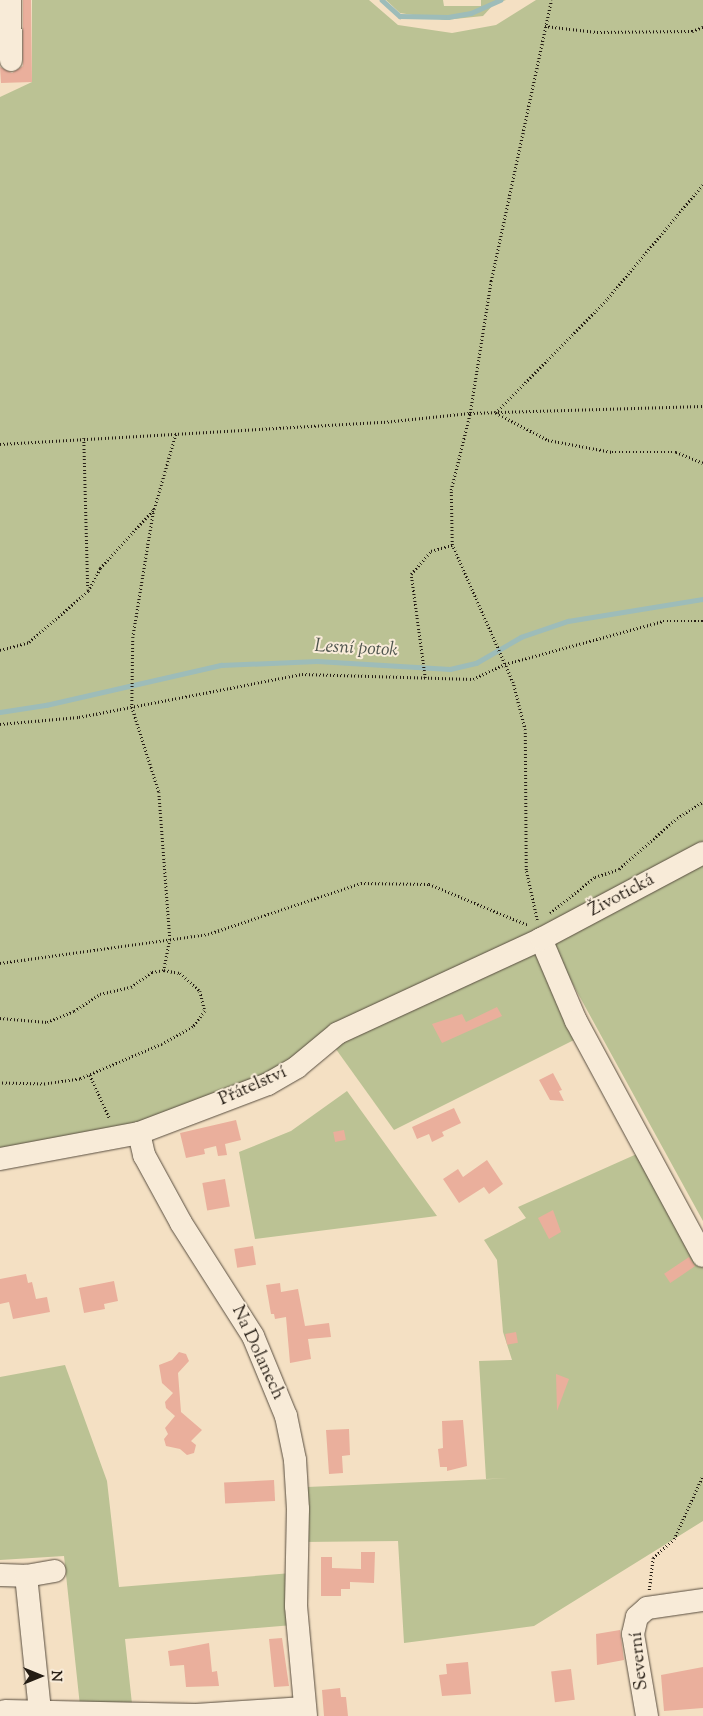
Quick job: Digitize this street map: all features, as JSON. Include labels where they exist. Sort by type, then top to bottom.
[{"type":"street","points":[[10,0],[11,60]]},
{"type":"street","name":"Životická","points":[[537,931],[703,853]]},
{"type":"street","points":[[537,931],[576,1021],[703,1256]]},
{"type":"street","name":"Přátelství","points":[[0,1159],[128,1135],[268,1084],[297,1067],[338,1033],[537,931]]},
{"type":"street","name":"Na Dolanech","points":[[128,1135],[144,1155],[181,1223],[253,1336],[286,1416],[295,1460],[298,1509],[296,1606],[305,1712]]},
{"type":"street","points":[[0,1575],[26,1576],[55,1571]]},
{"type":"street","points":[[26,1576],[40,1711]]},
{"type":"street","name":"Severní","points":[[646,1716],[633,1634],[637,1617],[647,1608],[703,1600]]},
{"type":"street","points":[[5,1711],[196,1715],[305,1712]]},
{"type":"path","points":[[537,931],[526,870],[525,730],[505,664],[452,545],[451,490],[470,413],[491,281],[550,2]]},
{"type":"path","points":[[545,26],[597,32],[692,31],[703,27]]},
{"type":"path","points":[[496,412],[607,300],[703,185]]},
{"type":"path","points":[[0,444],[384,422],[470,413],[703,406]]},
{"type":"path","points":[[496,412],[548,440],[612,452],[676,452],[703,463]]},
{"type":"path","points":[[164,970],[170,939],[159,792],[132,707],[133,636],[154,509],[176,433]]},
{"type":"path","points":[[84,438],[88,590]]},
{"type":"path","points":[[0,650],[30,642],[88,590],[100,568],[154,509]]},
{"type":"path","points":[[425,678],[411,574],[431,551],[452,545]]},
{"type":"path","points":[[0,724],[79,717],[302,674],[473,679],[505,664],[663,621],[703,621]]},
{"type":"path","points":[[548,915],[594,877],[619,869],[677,818],[703,802]]},
{"type":"path","points":[[0,963],[216,931],[361,883],[428,884],[537,931]]},
{"type":"path","points":[[0,1018],[47,1022],[74,1011],[100,994],[131,987],[152,972],[164,970],[180,973],[200,992],[205,1010],[193,1027],[162,1044],[90,1075],[45,1084],[0,1083]]},
{"type":"path","points":[[90,1075],[128,1135]]},
{"type":"path","points":[[647,1608],[653,1558],[674,1539],[703,1475]]},
{"type":"green space","points":[[32,0],[369,0],[398,25],[452,33],[496,25],[536,0],[703,0],[703,1221],[543,930],[297,1062],[130,1131],[0,1156],[0,97],[32,82]]},
{"type":"green space","points":[[386,0],[443,0],[444,6],[481,6],[481,0],[506,0],[494,4],[483,16],[445,20],[400,13]]},
{"type":"green space","points":[[538,950],[578,1038],[394,1130],[333,1045]]},
{"type":"green space","points":[[347,1091],[437,1216],[255,1239],[239,1152],[291,1131]]},
{"type":"green space","points":[[639,1153],[703,1267],[703,1521],[534,1626],[404,1643],[398,1541],[303,1542],[307,1487],[514,1478],[486,1479],[479,1361],[512,1360],[503,1332],[497,1260],[484,1240],[526,1218],[518,1207]]},
{"type":"green space","points":[[65,1365],[107,1481],[119,1587],[292,1573],[293,1625],[125,1639],[132,1704],[80,1706],[64,1556],[0,1560],[0,1377]]},
{"type":"building","points":[[23,0],[31,0],[32,82],[1,83],[0,67],[12,73],[23,66]]},
{"type":"building","points":[[497,1007],[502,1016],[442,1043],[432,1024],[462,1014],[466,1022]]},
{"type":"building","points":[[553,1073],[562,1090],[559,1091],[564,1101],[550,1100],[539,1080]]},
{"type":"building","points":[[454,1108],[461,1123],[442,1132],[444,1136],[432,1142],[429,1134],[417,1139],[412,1127]]},
{"type":"building","points":[[236,1120],[241,1140],[225,1144],[227,1155],[218,1156],[216,1146],[204,1149],[205,1154],[186,1158],[180,1133]]},
{"type":"building","points":[[344,1130],[346,1140],[335,1142],[333,1132]]},
{"type":"building","points":[[487,1160],[503,1184],[489,1194],[484,1187],[459,1203],[443,1179],[458,1169],[463,1177]]},
{"type":"building","points":[[225,1179],[230,1207],[207,1211],[202,1183]]},
{"type":"building","points":[[553,1210],[561,1232],[549,1239],[538,1218]]},
{"type":"building","points":[[253,1246],[256,1265],[237,1268],[234,1249]]},
{"type":"building","points":[[689,1257],[695,1266],[670,1283],[664,1274]]},
{"type":"building","points":[[26,1274],[28,1283],[32,1282],[36,1299],[47,1297],[50,1312],[13,1319],[9,1302],[0,1304],[0,1279]]},
{"type":"building","points":[[114,1281],[118,1301],[104,1304],[105,1309],[84,1313],[79,1288]]},
{"type":"building","points":[[280,1283],[281,1292],[298,1289],[305,1326],[329,1323],[331,1337],[308,1339],[311,1359],[290,1363],[286,1317],[275,1319],[274,1314],[271,1314],[266,1285]]},
{"type":"building","points":[[516,1332],[518,1343],[507,1345],[505,1334]]},
{"type":"building","points":[[179,1352],[186,1354],[189,1361],[178,1373],[181,1412],[202,1430],[191,1441],[196,1445],[194,1453],[187,1455],[180,1449],[166,1446],[164,1439],[168,1434],[165,1428],[175,1416],[166,1408],[165,1402],[173,1393],[162,1383],[159,1365],[172,1360]]},
{"type":"building","points":[[556,1374],[569,1379],[557,1411]]},
{"type":"building","points":[[463,1420],[467,1466],[447,1471],[447,1467],[440,1467],[438,1449],[443,1448],[442,1421]]},
{"type":"building","points":[[349,1429],[350,1455],[342,1456],[343,1473],[329,1474],[326,1430]]},
{"type":"building","points":[[274,1480],[275,1501],[225,1504],[224,1483]]},
{"type":"building","points":[[361,1552],[375,1552],[374,1583],[350,1582],[350,1589],[341,1589],[341,1596],[321,1596],[321,1557],[332,1557],[332,1568],[361,1569]]},
{"type":"building","points":[[620,1630],[624,1660],[597,1665],[596,1634]]},
{"type":"building","points":[[282,1638],[289,1686],[274,1687],[269,1639]]},
{"type":"building","points":[[209,1643],[212,1672],[217,1671],[219,1686],[186,1687],[184,1665],[170,1666],[168,1651]]},
{"type":"building","points":[[468,1662],[471,1694],[442,1696],[439,1675],[447,1674],[446,1664]]},
{"type":"building","points":[[703,1667],[703,1708],[664,1711],[661,1675]]},
{"type":"building","points":[[571,1669],[575,1700],[555,1702],[551,1671]]},
{"type":"building","points":[[340,1688],[341,1697],[346,1697],[348,1716],[324,1716],[322,1690]]},
{"type":"waterway","points":[[382,0],[400,16],[448,17],[471,13],[500,0]]},
{"type":"waterway","name":"Lesní potok","points":[[0,712],[46,705],[221,665],[317,661],[450,669],[476,663],[521,637],[568,621],[703,599]]}]
